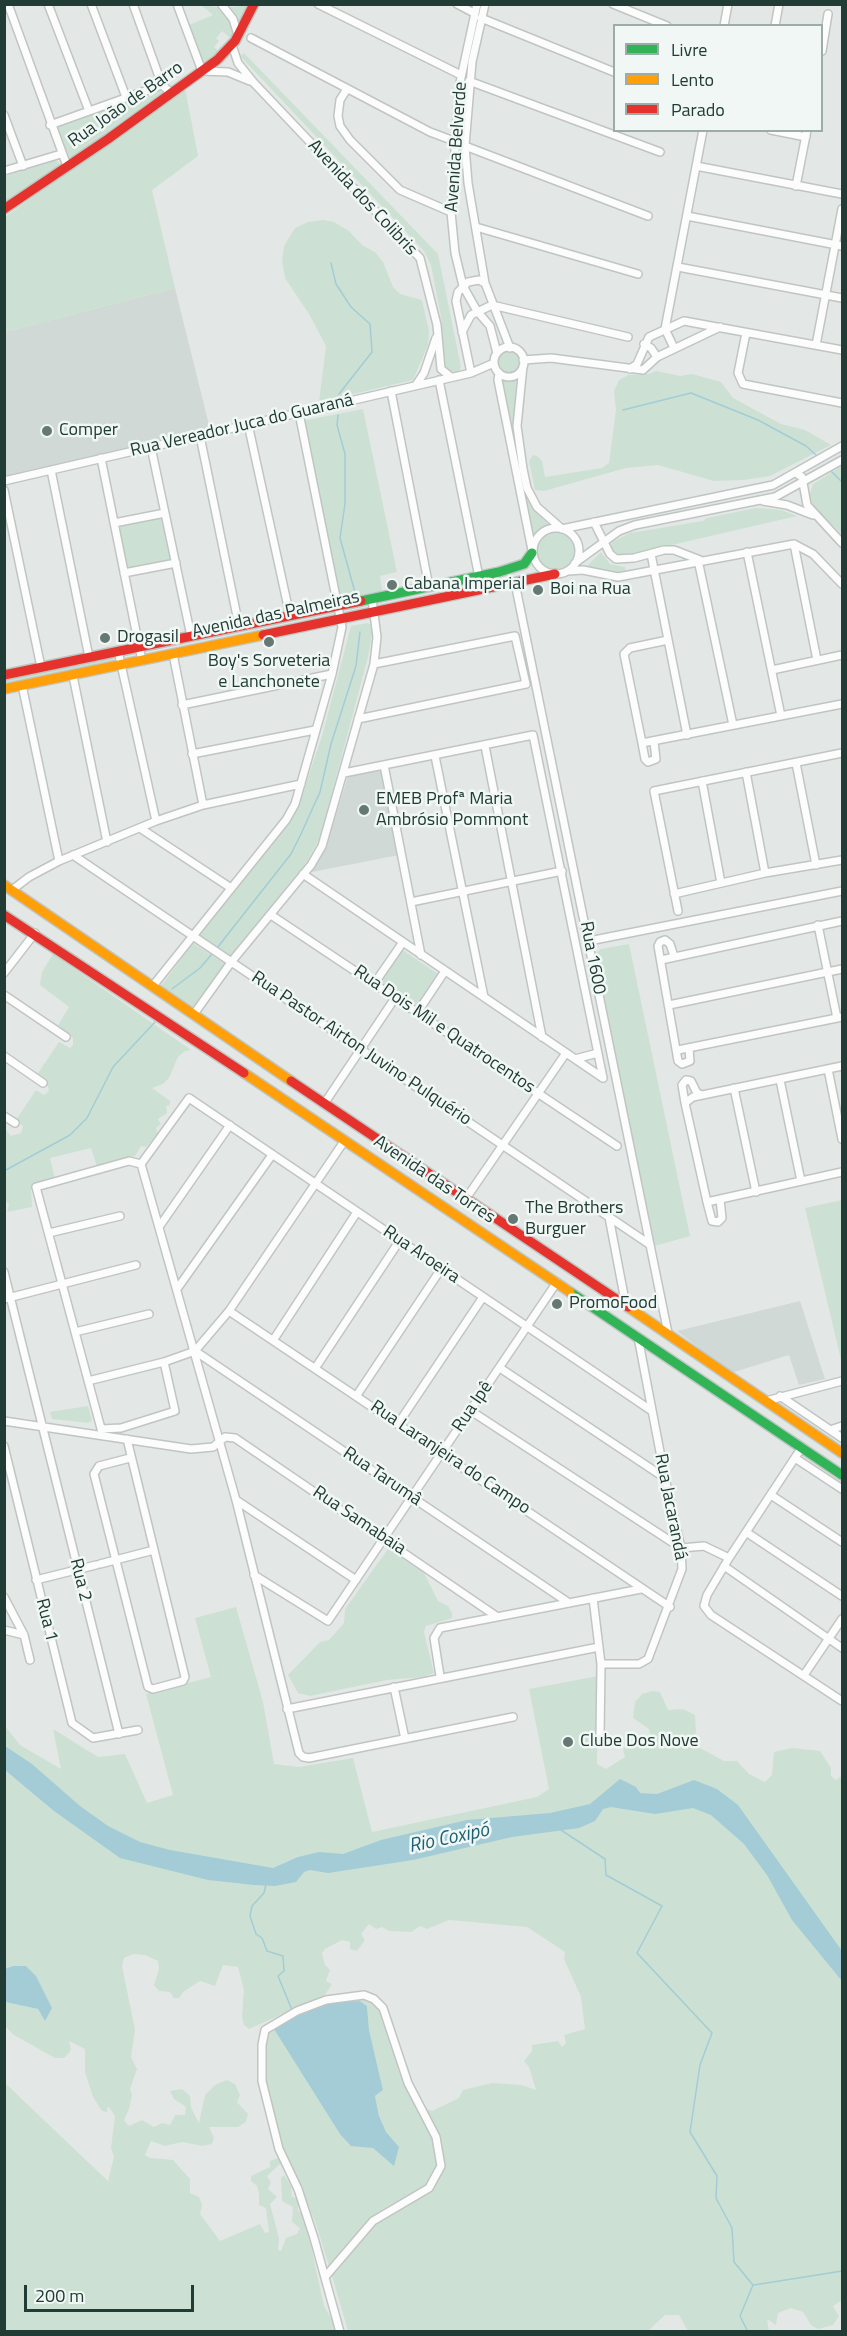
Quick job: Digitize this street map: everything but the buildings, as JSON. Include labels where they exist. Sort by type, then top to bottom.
[{"type":"main road","name":"Rua João de Barro","points":[[4,209],[108,139],[231,50],[252,7]]},
{"type":"main road","name":"Avenida das Palmeiras","points":[[4,675],[479,577],[521,565],[532,551]]},
{"type":"main road","name":"Avenida das Palmeiras","points":[[4,689],[555,574]]},
{"type":"main road","points":[[469,579],[470,592]]},
{"type":"main road","name":"Avenida das Torres","points":[[8,887],[152,987],[272,1066],[324,1104],[467,1197],[843,1453]]},
{"type":"main road","name":"Avenida das Torres","points":[[4,915],[35,933],[286,1100],[843,1475]]},
{"type":"main road","points":[[253,1078],[265,1077],[272,1066]]},
{"type":"main road","points":[[286,1100],[286,1091],[297,1085]]},
{"type":"main road","points":[[748,1412],[759,1408],[766,1401]]},
{"type":"main road","points":[[766,1425],[773,1415],[780,1411]]},
{"type":"street","points":[[48,4],[89,111]]},
{"type":"street","points":[[91,4],[126,97]]},
{"type":"street","points":[[133,4],[162,85],[170,92]]},
{"type":"street","points":[[177,4],[202,71]]},
{"type":"street","points":[[220,5],[227,4]]},
{"type":"street","points":[[318,4],[461,75]]},
{"type":"street","points":[[457,4],[474,13]]},
{"type":"street","points":[[613,4],[662,24]]},
{"type":"street","points":[[724,24],[728,4]]},
{"type":"street","points":[[775,24],[779,4]]},
{"type":"street","points":[[6,5],[60,153],[67,166]]},
{"type":"street","points":[[220,5],[233,19],[238,35]]},
{"type":"street","name":"Avenida Belverde","points":[[483,5],[474,13],[458,93],[451,212],[455,253],[464,286],[477,311],[490,326],[497,353]]},
{"type":"street","name":"Avenida Belverde","points":[[483,5],[469,81],[465,146],[485,283],[510,348]]},
{"type":"street","points":[[823,45],[828,14]]},
{"type":"street","points":[[481,18],[613,71]]},
{"type":"street","points":[[251,38],[430,132],[454,141]]},
{"type":"street","name":"Avenida dos Colibris","points":[[231,50],[254,83],[420,258],[437,330],[441,369],[451,378]]},
{"type":"street","name":"Avenida dos Colibris","points":[[213,62],[214,67],[237,74],[254,83]]},
{"type":"street","name":"Avenida dos Colibris","points":[[202,71],[220,70]]},
{"type":"street","points":[[469,81],[660,152]]},
{"type":"street","points":[[50,125],[162,85]]},
{"type":"street","points":[[347,89],[340,100],[338,116],[340,126],[350,140],[400,190],[451,212]]},
{"type":"street","points":[[458,93],[460,100],[466,105]]},
{"type":"street","points":[[456,111],[461,110],[464,113],[465,125]]},
{"type":"street","points":[[4,115],[23,166]]},
{"type":"street","points":[[674,348],[665,328],[703,132]]},
{"type":"street","points":[[788,132],[806,134],[796,186]]},
{"type":"street","points":[[465,146],[648,216]]},
{"type":"street","points":[[4,171],[60,153]]},
{"type":"street","points":[[696,166],[843,194]]},
{"type":"street","points":[[816,345],[839,246],[843,209]]},
{"type":"street","points":[[687,216],[839,246]]},
{"type":"street","points":[[476,226],[638,274]]},
{"type":"street","points":[[678,267],[843,298]]},
{"type":"street","points":[[471,373],[456,301],[464,286],[473,280],[485,283]]},
{"type":"street","points":[[462,332],[471,315],[492,305],[628,337]]},
{"type":"street","points":[[630,369],[637,364],[649,337],[678,322],[720,327],[843,350]]},
{"type":"street","points":[[697,337],[698,324]]},
{"type":"street","points":[[498,372],[513,376],[523,363],[551,357],[630,369],[647,368],[657,357],[720,327]]},
{"type":"street","name":"Avenida dos Colibris","points":[[415,386],[426,369],[437,330]]},
{"type":"street","points":[[746,333],[738,373],[743,384],[843,403]]},
{"type":"street","points":[[644,344],[651,348],[657,357]]},
{"type":"street","points":[[575,563],[579,553],[577,542],[537,507],[527,488],[518,426],[523,363],[519,351],[510,348],[497,353],[494,363],[498,372],[532,551],[537,566],[555,574],[590,570],[612,577],[794,544],[813,554],[843,584]]},
{"type":"street","name":"Rua Vereador Juca do Guaraná","points":[[4,481],[451,378],[480,370],[494,363]]},
{"type":"street","points":[[426,369],[431,382]]},
{"type":"street","name":"Rua Vereador Juca do Guaraná","points":[[480,370],[498,372]]},
{"type":"street","points":[[439,380],[479,577]]},
{"type":"street","points":[[392,391],[429,588]]},
{"type":"street","points":[[152,987],[286,820],[296,804],[332,674],[342,634],[299,412]]},
{"type":"street","points":[[248,424],[290,616]]},
{"type":"street","points":[[200,435],[239,626]]},
{"type":"street","points":[[532,551],[535,540],[542,532],[551,528],[562,529],[736,495],[773,485],[843,446]]},
{"type":"street","points":[[151,447],[191,636]]},
{"type":"street","points":[[101,458],[142,661]]},
{"type":"street","points":[[568,571],[575,563],[619,531],[634,525],[761,500],[803,483],[843,460]]},
{"type":"street","points":[[51,470],[88,657]]},
{"type":"street","points":[[796,473],[803,483],[807,505],[843,543]]},
{"type":"street","points":[[4,490],[41,667]]},
{"type":"street","points":[[761,500],[787,505],[815,516]]},
{"type":"street","points":[[114,523],[165,513]]},
{"type":"street","points":[[594,522],[610,554],[616,559],[674,550],[700,561]]},
{"type":"street","points":[[794,544],[817,660]]},
{"type":"street","points":[[747,552],[781,716]]},
{"type":"street","points":[[651,554],[687,735]]},
{"type":"street","points":[[700,561],[733,725]]},
{"type":"street","points":[[124,573],[176,563]]},
{"type":"street","name":"Rua 1600","points":[[514,583],[668,1333]]},
{"type":"street","points":[[194,1014],[232,961],[271,915],[322,846],[374,664],[377,637],[372,599]]},
{"type":"street","points":[[358,719],[526,684],[515,636],[374,664]]},
{"type":"street","points":[[654,742],[656,759],[653,762],[645,759],[624,654],[630,648],[668,640]]},
{"type":"street","points":[[118,651],[156,821]]},
{"type":"street","points":[[173,654],[203,805]]},
{"type":"street","points":[[772,670],[843,655]]},
{"type":"street","points":[[182,705],[332,674]]},
{"type":"street","points":[[73,676],[107,842]]},
{"type":"street","points":[[22,685],[59,861]]},
{"type":"street","points":[[642,743],[843,704]]},
{"type":"street","points":[[192,754],[315,730]]},
{"type":"street","points":[[303,874],[603,1078],[562,871],[532,735],[344,773]]},
{"type":"street","points":[[485,746],[542,1037]]},
{"type":"street","points":[[678,911],[654,791],[842,755]]},
{"type":"street","points":[[435,756],[484,997]]},
{"type":"street","points":[[796,763],[816,865]]},
{"type":"street","points":[[384,765],[421,955]]},
{"type":"street","points":[[746,772],[765,873]]},
{"type":"street","points":[[702,781],[721,883]]},
{"type":"street","points":[[8,887],[59,861],[156,821],[203,805],[301,784]]},
{"type":"street","points":[[140,828],[231,888]]},
{"type":"street","name":"Rua Pastor Airton Juvino Pulquério","points":[[73,855],[649,1244]]},
{"type":"street","points":[[674,894],[765,873],[843,860]]},
{"type":"street","points":[[411,902],[562,871]]},
{"type":"street","points":[[589,941],[843,891]]},
{"type":"street","name":"Rua Dois Mil e Quatrocentos","points":[[271,915],[617,1146]]},
{"type":"street","points":[[661,960],[843,921]]},
{"type":"street","points":[[678,1050],[840,1018],[818,925]]},
{"type":"street","points":[[4,973],[35,933]]},
{"type":"street","points":[[674,956],[670,944],[665,940],[657,945],[678,1050],[678,1061],[687,1064],[691,1057],[689,1048]]},
{"type":"street","points":[[374,984],[403,942]]},
{"type":"street","points":[[669,1005],[843,969]]},
{"type":"street","points":[[417,1013],[445,971]]},
{"type":"street","points":[[4,995],[66,1037]]},
{"type":"street","points":[[324,1104],[395,998]]},
{"type":"street","points":[[467,1197],[501,1144],[566,1053]]},
{"type":"street","points":[[575,1059],[598,1053]]},
{"type":"street","points":[[4,1056],[43,1083]]},
{"type":"street","points":[[686,1103],[693,1096],[843,1066]]},
{"type":"street","points":[[828,1069],[843,1138]]},
{"type":"street","points":[[702,1095],[697,1093],[692,1081],[686,1080],[682,1085],[712,1221],[718,1222],[722,1218],[720,1199]]},
{"type":"street","points":[[780,1080],[801,1181]]},
{"type":"street","points":[[734,1088],[756,1192]]},
{"type":"street","name":"Rua Aroeira","points":[[141,1164],[189,1098],[652,1411]]},
{"type":"street","points":[[4,1116],[15,1123]]},
{"type":"street","points":[[159,1227],[230,1125]]},
{"type":"street","points":[[88,1381],[164,1362],[195,1351],[229,1311],[345,1140]]},
{"type":"street","points":[[177,1289],[272,1155]]},
{"type":"street","points":[[102,1433],[36,1187],[129,1161],[141,1164],[236,1500],[286,1709],[303,1757],[309,1758],[513,1717]]},
{"type":"street","points":[[707,1202],[843,1172]]},
{"type":"street","points":[[274,1339],[357,1212]]},
{"type":"street","points":[[48,1233],[120,1216]]},
{"type":"street","points":[[609,1218],[626,1306]]},
{"type":"street","points":[[316,1367],[400,1240]]},
{"type":"street","points":[[8,1298],[136,1265]]},
{"type":"street","points":[[357,1395],[441,1269]]},
{"type":"street","name":"Rua 2","points":[[4,1272],[8,1298],[44,1426],[77,1570],[119,1734]]},
{"type":"street","name":"Rua Ipê","points":[[254,1575],[328,1621],[557,1282]]},
{"type":"street","points":[[398,1424],[483,1297]]},
{"type":"street","name":"Rua Laranjeira do Campo","points":[[229,1311],[316,1367],[670,1607]]},
{"type":"street","points":[[75,1332],[149,1314]]},
{"type":"street","name":"Rua Jacarandá","points":[[601,1664],[644,1663],[652,1654],[682,1569],[681,1548],[664,1478],[638,1337]]},
{"type":"street","name":"Rua Tarumâ","points":[[195,1351],[569,1603]]},
{"type":"street","points":[[102,1433],[175,1411],[164,1362]]},
{"type":"street","points":[[500,1368],[664,1478]]},
{"type":"street","points":[[766,1401],[843,1381]]},
{"type":"street","points":[[780,1396],[843,1438]]},
{"type":"street","points":[[471,1411],[681,1548],[704,1546],[729,1558]]},
{"type":"street","points":[[4,1420],[198,1449],[213,1447],[220,1441]]},
{"type":"street","points":[[830,1430],[843,1426]]},
{"type":"street","name":"Rua Samabaia","points":[[220,1441],[229,1436],[239,1440],[496,1616]]},
{"type":"street","points":[[127,1439],[185,1680],[153,1689],[148,1687],[94,1472],[99,1466],[130,1458]]},
{"type":"street","name":"Rua 1","points":[[4,1446],[72,1723],[93,1738],[138,1730]]},
{"type":"street","points":[[802,1447],[724,1566],[707,1595],[705,1606],[711,1615],[843,1701]]},
{"type":"street","points":[[795,1458],[843,1490]]},
{"type":"street","points":[[771,1495],[843,1542]]},
{"type":"street","points":[[236,1500],[357,1580]]},
{"type":"street","points":[[746,1532],[843,1596]]},
{"type":"street","points":[[36,1580],[154,1550]]},
{"type":"street","points":[[724,1566],[843,1648]]},
{"type":"street","points":[[440,1676],[434,1638],[437,1630],[496,1616],[641,1589]]},
{"type":"street","points":[[4,1597],[24,1635],[30,1660]]},
{"type":"street","points":[[593,1599],[601,1664],[600,1737]]},
{"type":"street","points":[[804,1675],[843,1619]]},
{"type":"street","points":[[4,1630],[24,1635]]},
{"type":"street","points":[[286,1709],[440,1676],[599,1647]]},
{"type":"street","points":[[394,1687],[405,1739]]},
{"type":"street","points":[[325,2277],[373,2222],[429,2188],[438,2174],[442,2159],[436,2137],[408,2082],[386,2013],[377,2001],[364,1995],[326,2000],[293,2013],[264,2033],[262,2081],[279,2149],[297,2189],[340,2331]]},
{"type":"shaded area","points":[[175,288],[210,429],[5,477],[5,332]]},
{"type":"shaded area","name":"EMEB Profª Maria Ambrósio Pommont","points":[[381,770],[399,855],[307,873],[320,859],[327,844],[348,776]]},
{"type":"shaded area","points":[[800,1301],[825,1379],[799,1385],[789,1355],[731,1373],[677,1331]]},
{"type":"green space","points":[[201,5],[224,8],[249,5],[233,40],[222,31],[216,38],[219,41],[214,47],[221,53],[202,67],[189,25],[213,15]]},
{"type":"green space","points":[[244,53],[438,254],[461,367],[458,373],[446,370],[441,317],[431,265],[424,251],[243,59],[241,56]]},
{"type":"green space","points":[[185,88],[198,156],[152,190],[175,288],[5,332],[5,217]]},
{"type":"green space","points":[[161,90],[163,94],[66,161],[54,128],[56,125]]},
{"type":"green space","points":[[54,159],[59,163],[59,168],[5,206],[4,177]]},
{"type":"green space","points":[[323,220],[334,222],[349,231],[362,245],[375,252],[383,262],[393,287],[400,294],[422,300],[429,331],[428,345],[413,380],[319,402],[326,346],[309,314],[285,278],[282,261],[284,246],[295,228],[308,222]]},
{"type":"green space","points":[[509,352],[517,355],[520,363],[517,371],[509,374],[501,371],[498,363],[501,355]]},
{"type":"green space","points":[[656,371],[680,376],[692,374],[721,382],[733,398],[781,424],[805,430],[831,445],[770,476],[744,480],[714,481],[658,465],[626,468],[544,491],[535,490],[529,461],[533,455],[542,461],[545,477],[602,468],[609,463],[616,410],[614,391],[619,380],[628,375],[649,374]]},
{"type":"green space","points":[[516,379],[515,435],[521,476],[528,500],[550,526],[540,530],[532,538],[500,380]]},
{"type":"green space","points":[[363,409],[397,572],[380,576],[382,591],[338,600],[302,421]]},
{"type":"green space","points":[[842,466],[842,534],[815,508],[809,497],[813,484]]},
{"type":"green space","points":[[756,508],[781,510],[797,516],[620,557],[611,553],[612,542],[630,533],[703,521],[707,518]]},
{"type":"green space","points":[[162,517],[172,562],[127,571],[118,526]]},
{"type":"green space","points":[[555,531],[570,537],[576,552],[570,567],[555,573],[540,567],[534,552],[540,537]]},
{"type":"green space","points":[[601,552],[610,564],[625,567],[624,574],[585,568]]},
{"type":"green space","points":[[367,623],[371,625],[372,634],[368,657],[320,838],[306,863],[230,957],[198,936],[283,831],[298,807],[322,736],[351,626]]},
{"type":"green space","points":[[112,658],[115,661],[5,686],[5,678]]},
{"type":"green space","points":[[193,943],[225,964],[194,1007],[161,986]]},
{"type":"green space","points":[[629,944],[690,1236],[651,1247],[594,955],[601,949]]},
{"type":"green space","points":[[401,949],[438,974],[414,1010],[377,985]]},
{"type":"green space","points":[[53,954],[191,1050],[185,1051],[178,1057],[169,1078],[163,1084],[152,1088],[170,1101],[170,1105],[166,1106],[167,1113],[158,1119],[161,1124],[156,1128],[158,1133],[146,1147],[141,1146],[135,1156],[97,1167],[91,1148],[50,1158],[55,1179],[31,1188],[32,1207],[7,1212],[9,1204],[5,1201],[5,1129],[11,1136],[21,1133],[23,1126],[16,1120],[36,1090],[44,1095],[49,1091],[47,1084],[36,1076],[59,1042],[70,1048],[73,1045],[73,1038],[57,1027],[69,1007],[40,985],[42,972]]},
{"type":"green space","points":[[842,1200],[842,1364],[805,1208]]},
{"type":"green space","points":[[88,1406],[92,1420],[89,1423],[52,1419],[50,1412]]},
{"type":"green space","points":[[388,1549],[424,1573],[438,1601],[448,1606],[452,1613],[452,1618],[426,1626],[424,1632],[434,1673],[423,1677],[387,1680],[310,1696],[298,1693],[288,1675],[320,1642],[329,1640],[344,1623],[345,1609]]},
{"type":"green space","points":[[236,1607],[263,1702],[274,1764],[299,1767],[353,1758],[372,1832],[537,1797],[549,1789],[529,1689],[598,1676],[597,1764],[606,1769],[625,1757],[623,1750],[628,1744],[651,1740],[649,1729],[633,1718],[635,1702],[642,1694],[652,1691],[660,1692],[668,1710],[683,1709],[695,1715],[696,1733],[687,1741],[724,1761],[737,1761],[749,1774],[765,1782],[772,1775],[774,1752],[792,1748],[820,1751],[831,1768],[831,1776],[836,1780],[842,1776],[842,2300],[833,2306],[839,2316],[833,2325],[818,2329],[811,2325],[803,2312],[791,2308],[778,2313],[776,2325],[767,2319],[769,2332],[688,2331],[679,2315],[665,2315],[648,2331],[348,2331],[332,2276],[336,2269],[345,2254],[385,2217],[430,2193],[442,2171],[444,2158],[440,2143],[424,2108],[432,2111],[459,2098],[463,2090],[492,2083],[521,2085],[536,2090],[529,2067],[524,2061],[532,2051],[532,2045],[558,2041],[562,2047],[566,2043],[564,2035],[585,2029],[581,1997],[564,1959],[565,1952],[527,1927],[449,1920],[427,1929],[420,1926],[411,1932],[389,1931],[382,1927],[376,1929],[369,1924],[361,1934],[365,1940],[357,1951],[350,1949],[350,1942],[342,1940],[322,1953],[325,1965],[330,1970],[326,1981],[332,1984],[325,1995],[249,2029],[244,2025],[242,2017],[244,1990],[238,1967],[223,1965],[215,1986],[200,1981],[183,1992],[179,1998],[174,1998],[170,1992],[159,1991],[154,1985],[159,1969],[158,1961],[145,1955],[133,1954],[124,1958],[122,1966],[135,2030],[131,2057],[137,2069],[130,2089],[132,2095],[129,2109],[124,2120],[129,2126],[142,2120],[154,2127],[162,2123],[170,2125],[175,2115],[185,2115],[186,2107],[174,2099],[170,2091],[182,2089],[190,2096],[191,2108],[199,2123],[205,2095],[215,2085],[227,2080],[235,2084],[240,2095],[237,2102],[248,2114],[246,2122],[238,2127],[209,2127],[214,2138],[212,2144],[202,2146],[182,2142],[165,2146],[151,2141],[145,2155],[150,2158],[173,2160],[190,2179],[190,2193],[199,2197],[202,2205],[200,2214],[220,2241],[260,2224],[265,2233],[269,2232],[266,2208],[259,2205],[257,2186],[251,2181],[251,2176],[270,2167],[270,2161],[278,2158],[281,2163],[267,2176],[271,2182],[268,2189],[277,2197],[270,2204],[279,2238],[278,2250],[281,2251],[286,2238],[297,2234],[300,2228],[292,2222],[293,2207],[282,2201],[281,2178],[284,2175],[291,2186],[292,2197],[298,2198],[298,2211],[304,2214],[324,2306],[339,2331],[5,2331],[5,2083],[108,2181],[114,2157],[111,2148],[115,2116],[108,2106],[107,2112],[102,2111],[93,2097],[85,2072],[85,2049],[69,2041],[71,2049],[69,2053],[64,2058],[55,2058],[14,2035],[5,2026],[5,2002],[38,2009],[45,2020],[47,2014],[5,1970],[5,1726],[20,1745],[61,1769],[53,1729],[98,1757],[125,1754],[147,1803],[173,1795],[146,1694],[211,1677],[195,1618]]},
{"type":"green space","points":[[360,1996],[380,2005],[404,2078],[435,2146],[439,2165],[425,2187],[383,2209],[371,2218],[329,2266],[315,2221],[281,2142],[264,2080],[265,2037],[269,2028],[276,2024],[373,2148],[384,2155],[395,2155],[399,2147],[386,2133],[379,2116],[375,2096],[383,2090],[369,2030],[367,2006],[360,2001],[318,2003]]},
{"type":"water","name":"Rio Coxipó","points":[[5,1746],[32,1764],[80,1806],[108,1826],[140,1842],[170,1850],[273,1868],[298,1857],[319,1852],[343,1854],[381,1840],[467,1820],[550,1813],[590,1804],[620,1779],[636,1787],[640,1793],[657,1794],[694,1780],[717,1789],[738,1805],[842,1951],[842,1981],[792,1920],[767,1875],[744,1844],[711,1815],[693,1808],[655,1814],[611,1807],[603,1809],[595,1821],[579,1828],[512,1837],[413,1860],[328,1873],[310,1870],[304,1872],[296,1882],[275,1886],[254,1885],[208,1880],[120,1858],[54,1811],[5,1770]]},
{"type":"water","points":[[13,1966],[26,1966],[36,1976],[52,2008],[45,2021],[38,2009],[5,2002],[5,1969]]},
{"type":"water","points":[[360,2001],[367,2006],[369,2030],[383,2090],[375,2096],[379,2116],[386,2132],[399,2147],[394,2166],[373,2148],[351,2146],[340,2134],[274,2029],[276,2024],[318,2003]]},
{"type":"waterway","points":[[331,263],[336,284],[351,307],[370,324],[372,352],[339,394]]},
{"type":"waterway","points":[[623,410],[691,393],[758,420],[806,446],[816,455]]},
{"type":"waterway","points":[[338,415],[337,425],[345,454],[345,504],[340,538],[356,596]]},
{"type":"waterway","points":[[831,471],[842,482]]},
{"type":"waterway","points":[[217,948],[291,854],[301,834],[320,792],[331,744],[356,666],[360,632]]},
{"type":"waterway","points":[[172,989],[200,968],[212,954]]},
{"type":"waterway","points":[[4,1171],[70,1135],[87,1118],[113,1067],[155,1022]]},
{"type":"waterway","points":[[561,1830],[605,1859],[606,1875],[662,1906],[637,1953],[712,2033],[700,2065],[690,2132],[717,2176],[716,2198],[732,2228],[734,2262],[753,2285],[740,2316],[748,2332]]},
{"type":"waterway","points":[[266,1884],[264,1893],[252,1906],[250,1916],[256,1934],[262,1938],[267,1951],[283,1956],[284,1971],[278,1976],[292,2010]]},
{"type":"waterway","points":[[754,2285],[842,2271]]},
{"type":"traffic: fast","points":[[361,601],[499,572],[524,564],[532,553]]},
{"type":"traffic: fast","points":[[570,1292],[842,1475]]},
{"type":"traffic: slow","points":[[4,689],[263,635]]},
{"type":"traffic: slow","points":[[4,885],[291,1081]]},
{"type":"traffic: slow","points":[[244,1073],[570,1292]]},
{"type":"traffic: slow","points":[[628,1307],[842,1453]]},
{"type":"traffic: jam","points":[[4,209],[108,139],[217,60],[235,41],[254,4]]},
{"type":"traffic: jam","points":[[263,635],[555,574]]},
{"type":"traffic: jam","points":[[4,675],[361,601]]},
{"type":"traffic: jam","points":[[4,915],[244,1073]]},
{"type":"traffic: jam","points":[[291,1081],[628,1307]]},
{"type":"place","name":"Comper","points":[[47,431]]},
{"type":"place","name":"Cabana Imperial","points":[[392,585]]},
{"type":"place","name":"Boi na Rua","points":[[538,590]]},
{"type":"place","name":"Drogasil","points":[[105,638]]},
{"type":"place","name":"Boy's Sorveteria e Lanchonete","points":[[269,642]]},
{"type":"place","name":"EMEB Profª Maria Ambrósio Pommont","points":[[364,810]]},
{"type":"place","name":"The Brothers Burguer","points":[[513,1219]]},
{"type":"place","name":"PromoFood","points":[[557,1304]]},
{"type":"place","name":"Clube Dos Nove","points":[[568,1742]]}]
